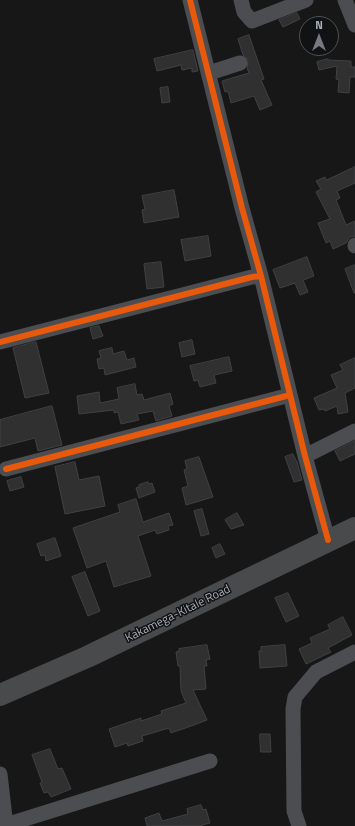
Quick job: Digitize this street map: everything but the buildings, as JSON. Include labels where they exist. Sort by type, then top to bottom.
[{"type":"highway","name":"Kakamega-Kitale Road","points":[[0,695],[94,654],[355,528]]},
{"type":"street","points":[[190,0],[242,208],[261,276],[305,456],[328,540]]},
{"type":"street","points":[[240,0],[244,12],[252,21],[306,0]]},
{"type":"street","points":[[345,0],[355,25]]},
{"type":"street","points":[[209,73],[240,63]]},
{"type":"street","points":[[0,342],[252,277],[261,276]]},
{"type":"street","points":[[6,469],[290,395]]},
{"type":"street","points":[[305,456],[355,431]]},
{"type":"street","points":[[299,826],[294,811],[293,709],[295,697],[316,672],[355,652]]},
{"type":"street","points":[[0,774],[6,826],[210,761]]},
{"type":"cycle path","points":[[190,0],[242,208],[261,276]]},
{"type":"cycle path","points":[[0,342],[252,277],[261,276],[305,456],[328,540]]},
{"type":"cycle path","points":[[6,469],[290,395]]}]
